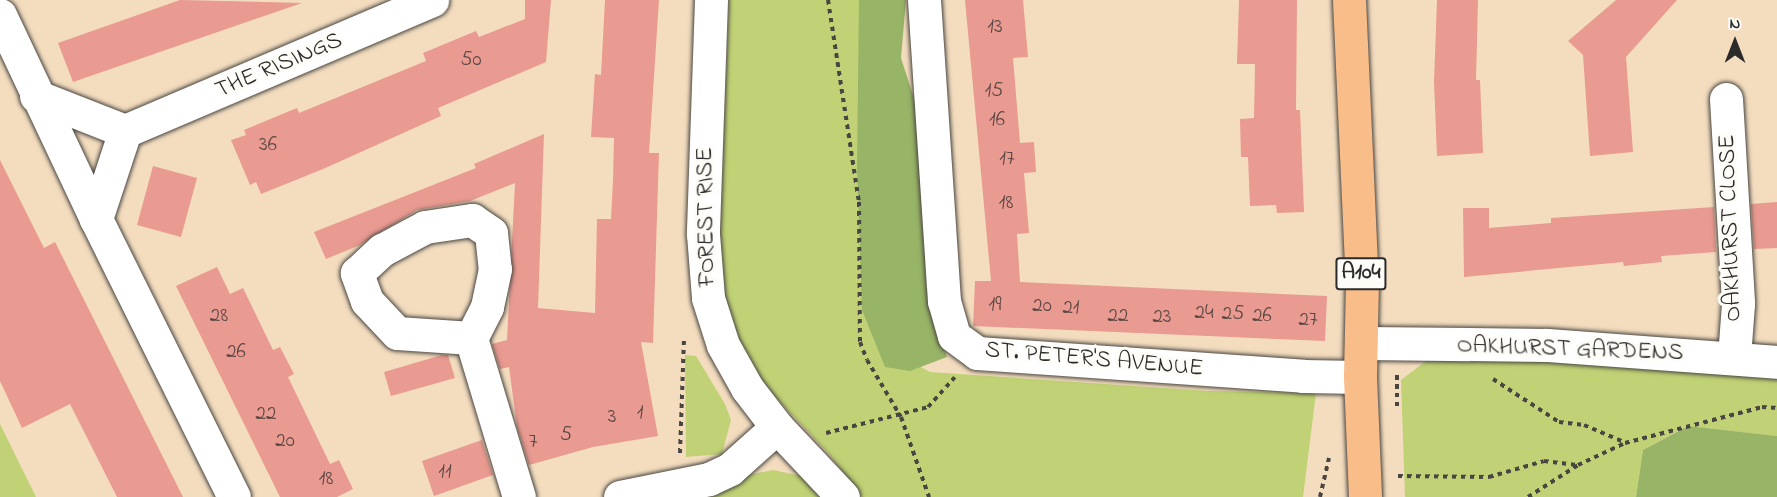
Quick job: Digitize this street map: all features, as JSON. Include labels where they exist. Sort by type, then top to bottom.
[{"type":"main road","name":"A104","points":[[1349,0],[1363,343],[1360,377],[1365,497]]},
{"type":"street","name":"THE RISINGS","points":[[125,131],[432,0]]},
{"type":"street","name":"FOREST RISE","points":[[711,0],[703,234],[708,298],[723,345],[747,388],[777,427],[843,497]]},
{"type":"street","name":"ST. PETER'S AVENUE","points":[[924,0],[944,301],[954,336],[977,353],[1303,376],[1360,377]]},
{"type":"street","points":[[0,15],[36,96],[234,497]]},
{"type":"street","points":[[36,96],[125,131],[96,219]]},
{"type":"street","name":"OAKHURST CLOSE","points":[[1726,99],[1738,304],[1734,357]]},
{"type":"street","points":[[471,338],[519,497]]},
{"type":"street","name":"OAKHURST GARDENS","points":[[1363,343],[1547,345],[1734,357],[1777,362]]},
{"type":"street","points":[[620,497],[680,486],[730,469],[777,427]]},
{"type":"path","points":[[828,0],[859,202],[860,342],[867,360],[901,417],[929,497]]},
{"type":"path","points":[[680,486],[681,358],[687,324]]},
{"type":"path","points":[[1460,345],[1498,385],[1559,422],[1584,425],[1625,442]]},
{"type":"path","points":[[802,453],[826,433],[859,422],[901,417],[928,407],[977,353]]},
{"type":"path","points":[[1528,497],[1578,465],[1625,442],[1762,407],[1777,408]]},
{"type":"path","points":[[1397,476],[1489,477],[1544,461],[1578,465]]},
{"type":"green space","points":[[729,0],[878,0],[900,356],[930,372],[1208,391],[1316,393],[1303,497],[862,497],[829,454],[746,366],[729,319],[719,262]]},
{"type":"green space","points":[[859,0],[906,0],[901,58],[923,126],[926,286],[947,357],[910,371],[885,367],[862,310],[857,168]]},
{"type":"green space","points":[[685,355],[696,356],[725,404],[731,420],[722,454],[686,457]]},
{"type":"green space","points":[[1426,361],[1618,362],[1777,379],[1777,436],[1687,426],[1643,450],[1636,497],[1405,497],[1401,380]]},
{"type":"green space","points":[[0,424],[36,497],[0,497]]},
{"type":"green space","points":[[1688,426],[1777,436],[1777,497],[1636,497],[1643,450]]},
{"type":"green space","points":[[773,470],[801,476],[821,497],[712,497],[748,475]]},
{"type":"building","points":[[180,0],[302,3],[73,82],[58,43]]},
{"type":"building","points":[[525,0],[551,0],[546,62],[438,108],[441,116],[323,169],[261,194],[256,182],[250,185],[231,140],[246,135],[244,130],[297,108],[299,113],[426,61],[423,53],[476,31],[479,37],[525,19]]},
{"type":"building","points":[[605,0],[659,0],[649,153],[659,153],[653,343],[641,342],[658,436],[593,447],[529,465],[517,427],[509,367],[500,369],[492,344],[507,340],[515,183],[470,201],[417,210],[360,245],[326,259],[314,232],[476,168],[474,164],[544,134],[538,308],[595,313],[597,219],[611,219],[613,180],[614,138],[591,137],[595,74],[601,75]]},
{"type":"building","points":[[965,0],[1023,0],[1028,57],[1013,58],[1020,143],[1034,142],[1036,172],[1024,173],[1029,233],[1017,234],[1020,282],[1327,296],[1325,341],[973,326],[975,281],[991,281]]},
{"type":"building","points":[[1239,0],[1297,0],[1296,110],[1300,110],[1304,212],[1277,213],[1276,205],[1250,206],[1248,157],[1241,157],[1240,119],[1254,118],[1255,64],[1237,64]]},
{"type":"building","points":[[1437,0],[1478,0],[1476,80],[1480,80],[1483,153],[1437,156],[1434,82]]},
{"type":"building","points":[[1616,0],[1677,0],[1626,57],[1633,152],[1590,156],[1583,55],[1568,41]]},
{"type":"building","points":[[0,160],[44,248],[55,242],[183,497],[117,497],[70,404],[22,428],[0,381]]},
{"type":"building","points":[[153,166],[197,178],[181,237],[137,225]]},
{"type":"building","points":[[1777,202],[1777,248],[1754,249],[1751,204]]},
{"type":"building","points":[[1714,207],[1716,252],[1661,256],[1662,262],[1624,266],[1623,262],[1464,277],[1463,208],[1489,208],[1489,228],[1551,223],[1551,218]]},
{"type":"building","points":[[217,267],[230,294],[243,288],[273,350],[280,347],[294,374],[288,377],[330,464],[339,460],[353,489],[337,497],[280,497],[176,286]]},
{"type":"building","points":[[448,355],[455,378],[391,396],[384,372]]},
{"type":"building","points":[[482,440],[493,475],[434,496],[422,461]]}]
